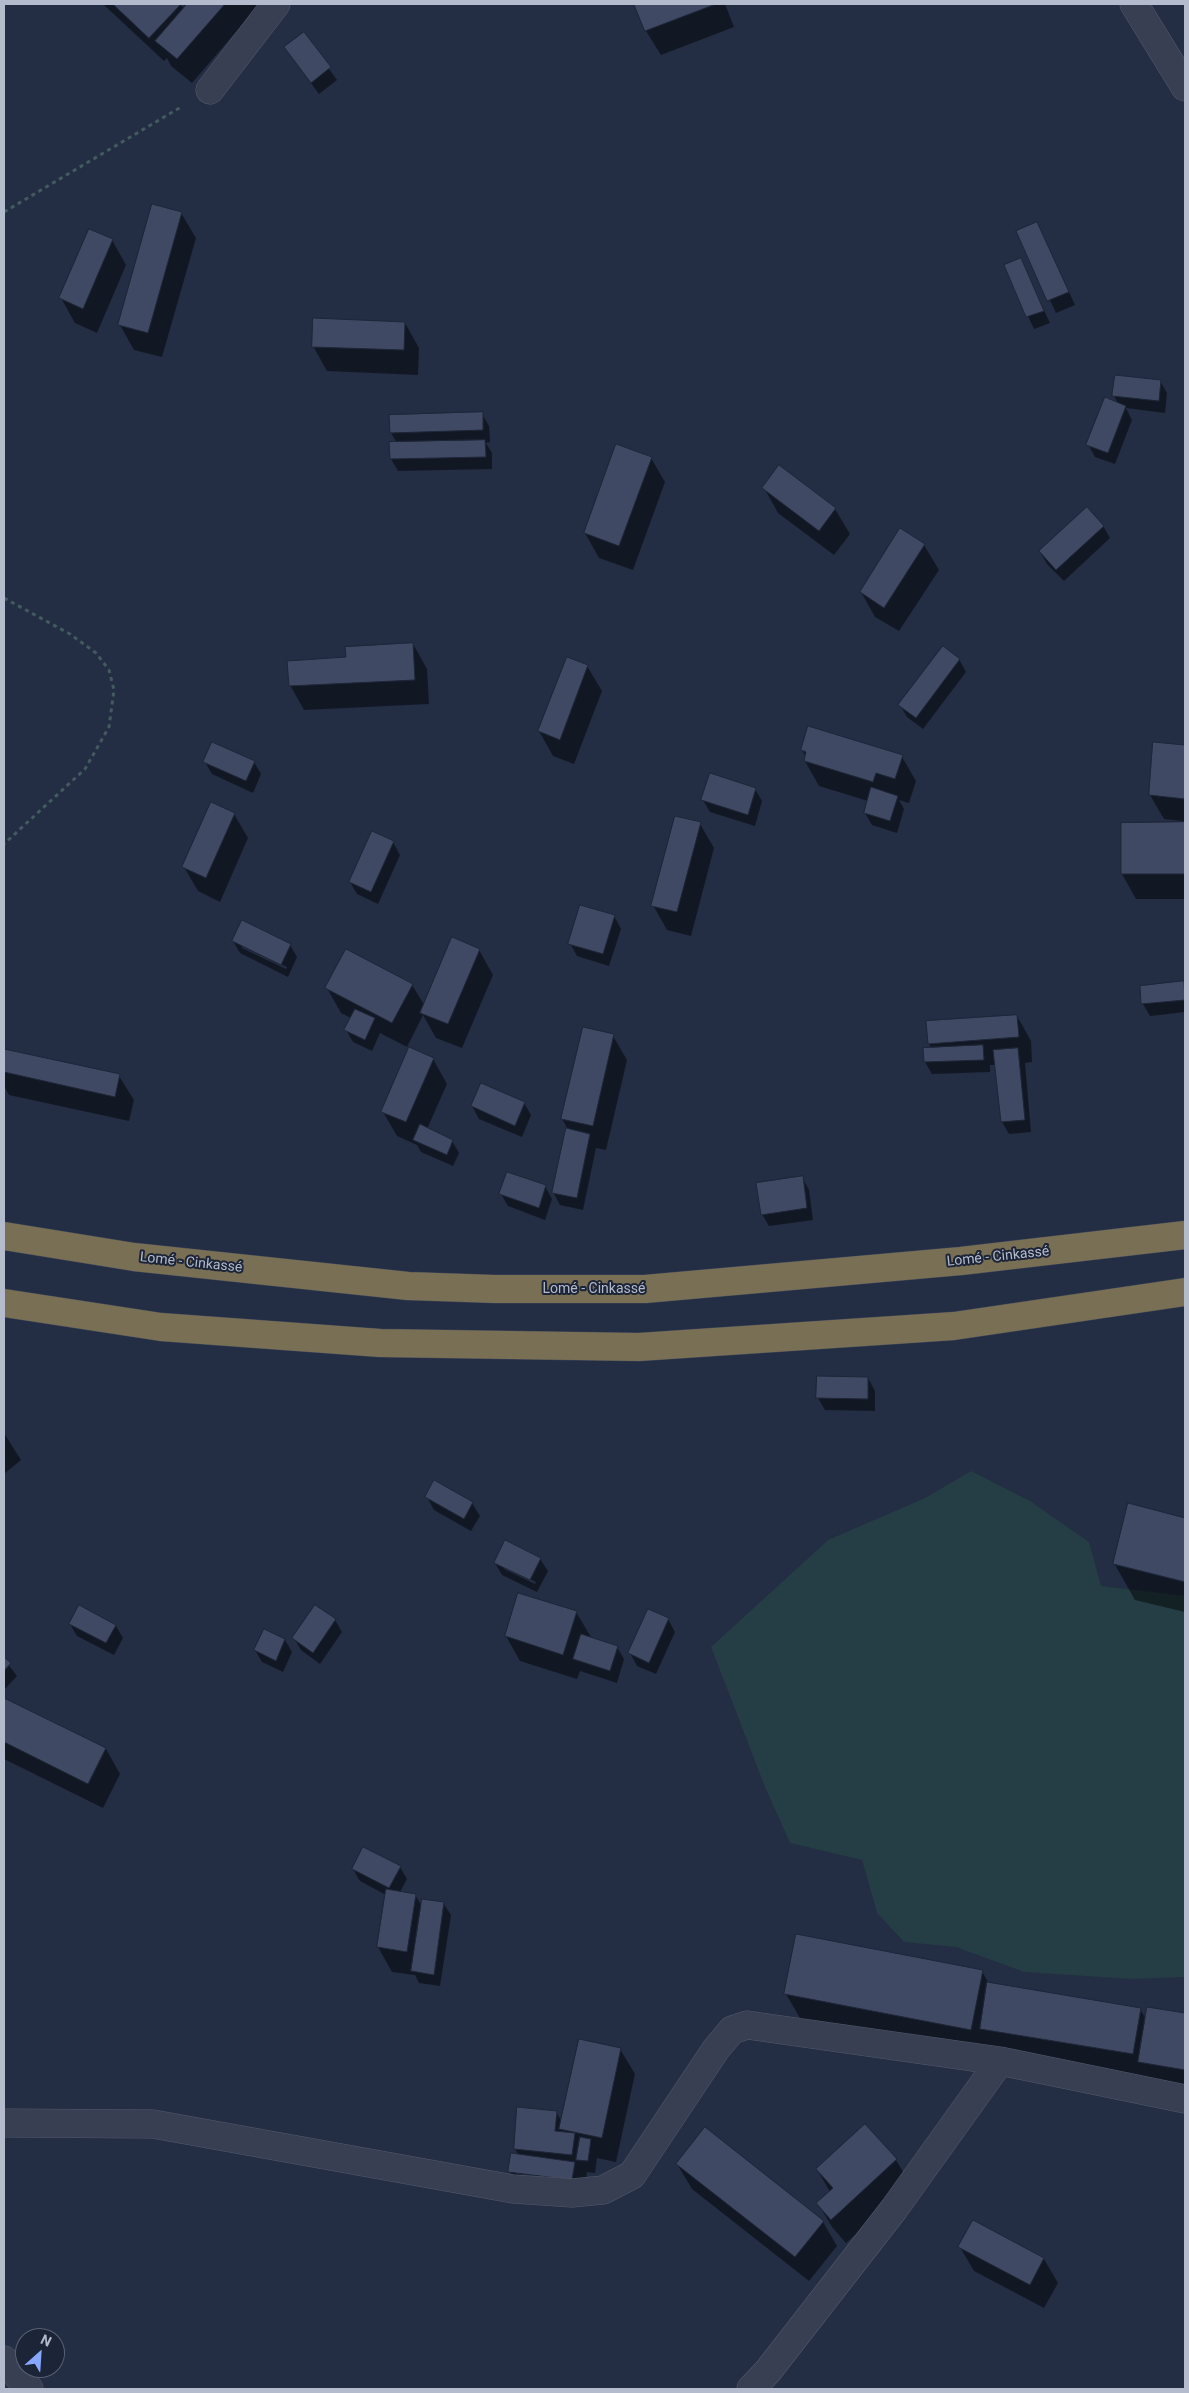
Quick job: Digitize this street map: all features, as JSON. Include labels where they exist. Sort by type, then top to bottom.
[{"type":"highway","name":"Lomé - Cinkassé","points":[[4,1236],[134,1257],[408,1286],[645,1289],[961,1262],[1185,1235]]},
{"type":"highway","points":[[4,1303],[161,1327],[380,1343],[639,1347],[954,1326],[1185,1292]]},
{"type":"street","points":[[210,90],[276,4]]},
{"type":"street","points":[[1134,4],[1185,87]]},
{"type":"street","points":[[4,2123],[153,2124],[513,2189],[572,2193],[603,2190],[632,2175],[716,2049],[732,2030],[747,2024],[1000,2061],[1185,2099]]},
{"type":"street","points":[[751,2389],[768,2371],[894,2208],[1000,2061]]},
{"type":"street","points":[[4,2360],[30,2389]]},
{"type":"path","points":[[4,212],[210,90]]},
{"type":"path","points":[[4,598],[70,634],[96,653],[109,670],[114,690],[109,727],[84,769],[4,844]]},
{"type":"shaded area","points":[[971,1471],[1030,1501],[1089,1542],[1101,1586],[1185,1596],[1185,1977],[1132,1979],[1024,1972],[956,1947],[904,1942],[877,1913],[862,1860],[790,1843],[765,1787],[711,1647],[828,1540],[925,1498]]},
{"type":"building","points":[[113,4],[181,4],[149,38]]},
{"type":"building","points":[[187,4],[225,4],[177,59],[155,41]]},
{"type":"building","points":[[634,4],[716,4],[645,31]]},
{"type":"building","points":[[304,32],[331,67],[311,83],[284,47]]},
{"type":"building","points":[[152,204],[182,212],[148,333],[118,325]]},
{"type":"building","points":[[1037,222],[1069,292],[1047,301],[1016,231]]},
{"type":"building","points":[[89,229],[113,239],[83,309],[59,298]]},
{"type":"building","points":[[1021,258],[1044,311],[1026,317],[1004,265]]},
{"type":"building","points":[[313,318],[405,322],[404,350],[312,347]]},
{"type":"building","points":[[1115,375],[1161,380],[1159,401],[1112,396]]},
{"type":"building","points":[[1105,397],[1126,406],[1108,453],[1086,445]]},
{"type":"building","points":[[483,412],[483,430],[390,433],[389,415]]},
{"type":"building","points":[[485,440],[486,457],[390,459],[389,442]]},
{"type":"building","points":[[616,444],[652,457],[619,546],[584,533]]},
{"type":"building","points":[[779,465],[836,508],[819,531],[762,488]]},
{"type":"building","points":[[1087,507],[1104,526],[1056,570],[1039,551]]},
{"type":"building","points":[[900,528],[925,544],[884,608],[860,592]]},
{"type":"building","points":[[413,643],[415,680],[289,686],[287,661],[346,657],[345,647]]},
{"type":"building","points":[[943,646],[960,659],[916,718],[898,705]]},
{"type":"building","points":[[567,657],[588,665],[560,740],[538,731]]},
{"type":"building","points":[[808,726],[903,755],[895,779],[876,773],[873,782],[804,761],[806,752],[801,750]]},
{"type":"building","points":[[212,742],[255,761],[246,781],[203,762]]},
{"type":"building","points":[[1153,742],[1185,745],[1185,799],[1149,795]]},
{"type":"building","points":[[710,773],[756,788],[748,815],[701,800]]},
{"type":"building","points":[[871,787],[898,796],[890,821],[864,813]]},
{"type":"building","points":[[211,802],[235,813],[206,878],[182,867]]},
{"type":"building","points":[[675,816],[701,822],[677,912],[651,906]]},
{"type":"building","points":[[1185,822],[1185,874],[1121,874],[1121,823]]},
{"type":"building","points":[[372,831],[394,841],[371,892],[349,882]]},
{"type":"building","points":[[580,905],[615,915],[603,954],[568,944]]},
{"type":"building","points":[[242,920],[291,944],[281,965],[232,941]]},
{"type":"building","points":[[452,937],[480,949],[448,1024],[420,1013]]},
{"type":"building","points":[[346,949],[413,984],[392,1023],[325,988]]},
{"type":"building","points":[[1184,981],[1185,1000],[1141,1004],[1140,986]]},
{"type":"building","points":[[355,1009],[375,1018],[365,1040],[344,1030]]},
{"type":"building","points":[[1017,1015],[1019,1037],[928,1044],[926,1021]]},
{"type":"building","points":[[583,1027],[614,1034],[593,1126],[561,1119]]},
{"type":"building","points":[[983,1045],[984,1060],[924,1062],[923,1048]]},
{"type":"building","points":[[409,1047],[434,1058],[406,1122],[381,1112]]},
{"type":"building","points":[[1018,1048],[1025,1120],[1001,1122],[993,1050]]},
{"type":"building","points":[[4,1049],[120,1074],[115,1097],[4,1072]]},
{"type":"building","points":[[481,1083],[525,1102],[515,1126],[471,1106]]},
{"type":"building","points":[[420,1124],[453,1140],[447,1155],[413,1140]]},
{"type":"building","points":[[566,1128],[590,1134],[577,1198],[552,1193]]},
{"type":"building","points":[[507,1172],[546,1185],[539,1208],[499,1194]]},
{"type":"building","points":[[803,1176],[807,1208],[761,1215],[756,1183]]},
{"type":"building","points":[[817,1376],[868,1377],[868,1399],[816,1398]]},
{"type":"building","points":[[434,1480],[473,1502],[464,1519],[425,1497]]},
{"type":"building","points":[[1128,1503],[1185,1518],[1185,1582],[1113,1564]]},
{"type":"building","points":[[505,1540],[541,1558],[530,1580],[494,1563]]},
{"type":"building","points":[[518,1593],[577,1611],[563,1655],[505,1636]]},
{"type":"building","points":[[79,1605],[116,1625],[106,1643],[69,1624]]},
{"type":"building","points":[[315,1605],[336,1619],[313,1653],[292,1638]]},
{"type":"building","points":[[648,1609],[669,1618],[649,1663],[628,1653]]},
{"type":"building","points":[[264,1629],[285,1639],[276,1661],[254,1650]]},
{"type":"building","points":[[581,1634],[618,1646],[610,1671],[573,1659]]},
{"type":"building","points":[[4,1657],[11,1663],[4,1671]]},
{"type":"building","points":[[4,1698],[106,1748],[88,1784],[4,1742]]},
{"type":"building","points":[[363,1847],[401,1866],[389,1888],[352,1869]]},
{"type":"building","points":[[386,1889],[416,1894],[407,1952],[377,1947]]},
{"type":"building","points":[[422,1899],[444,1902],[434,1975],[411,1971]]},
{"type":"building","points":[[796,1934],[983,1970],[971,2030],[784,1994]]},
{"type":"building","points":[[987,1982],[1141,2008],[1133,2054],[980,2029]]},
{"type":"building","points":[[1147,2007],[1185,2013],[1185,2070],[1138,2062]]},
{"type":"building","points":[[579,2039],[621,2048],[602,2138],[559,2129]]},
{"type":"building","points":[[517,2107],[557,2111],[555,2131],[575,2133],[572,2155],[514,2149]]},
{"type":"building","points":[[865,2124],[897,2159],[831,2220],[816,2203],[833,2188],[816,2169]]},
{"type":"building","points":[[705,2127],[824,2221],[795,2257],[676,2164]]},
{"type":"building","points":[[580,2137],[591,2139],[588,2161],[576,2160]]},
{"type":"building","points":[[511,2153],[575,2162],[572,2180],[508,2172]]},
{"type":"building","points":[[973,2220],[1044,2258],[1030,2285],[958,2247]]}]
